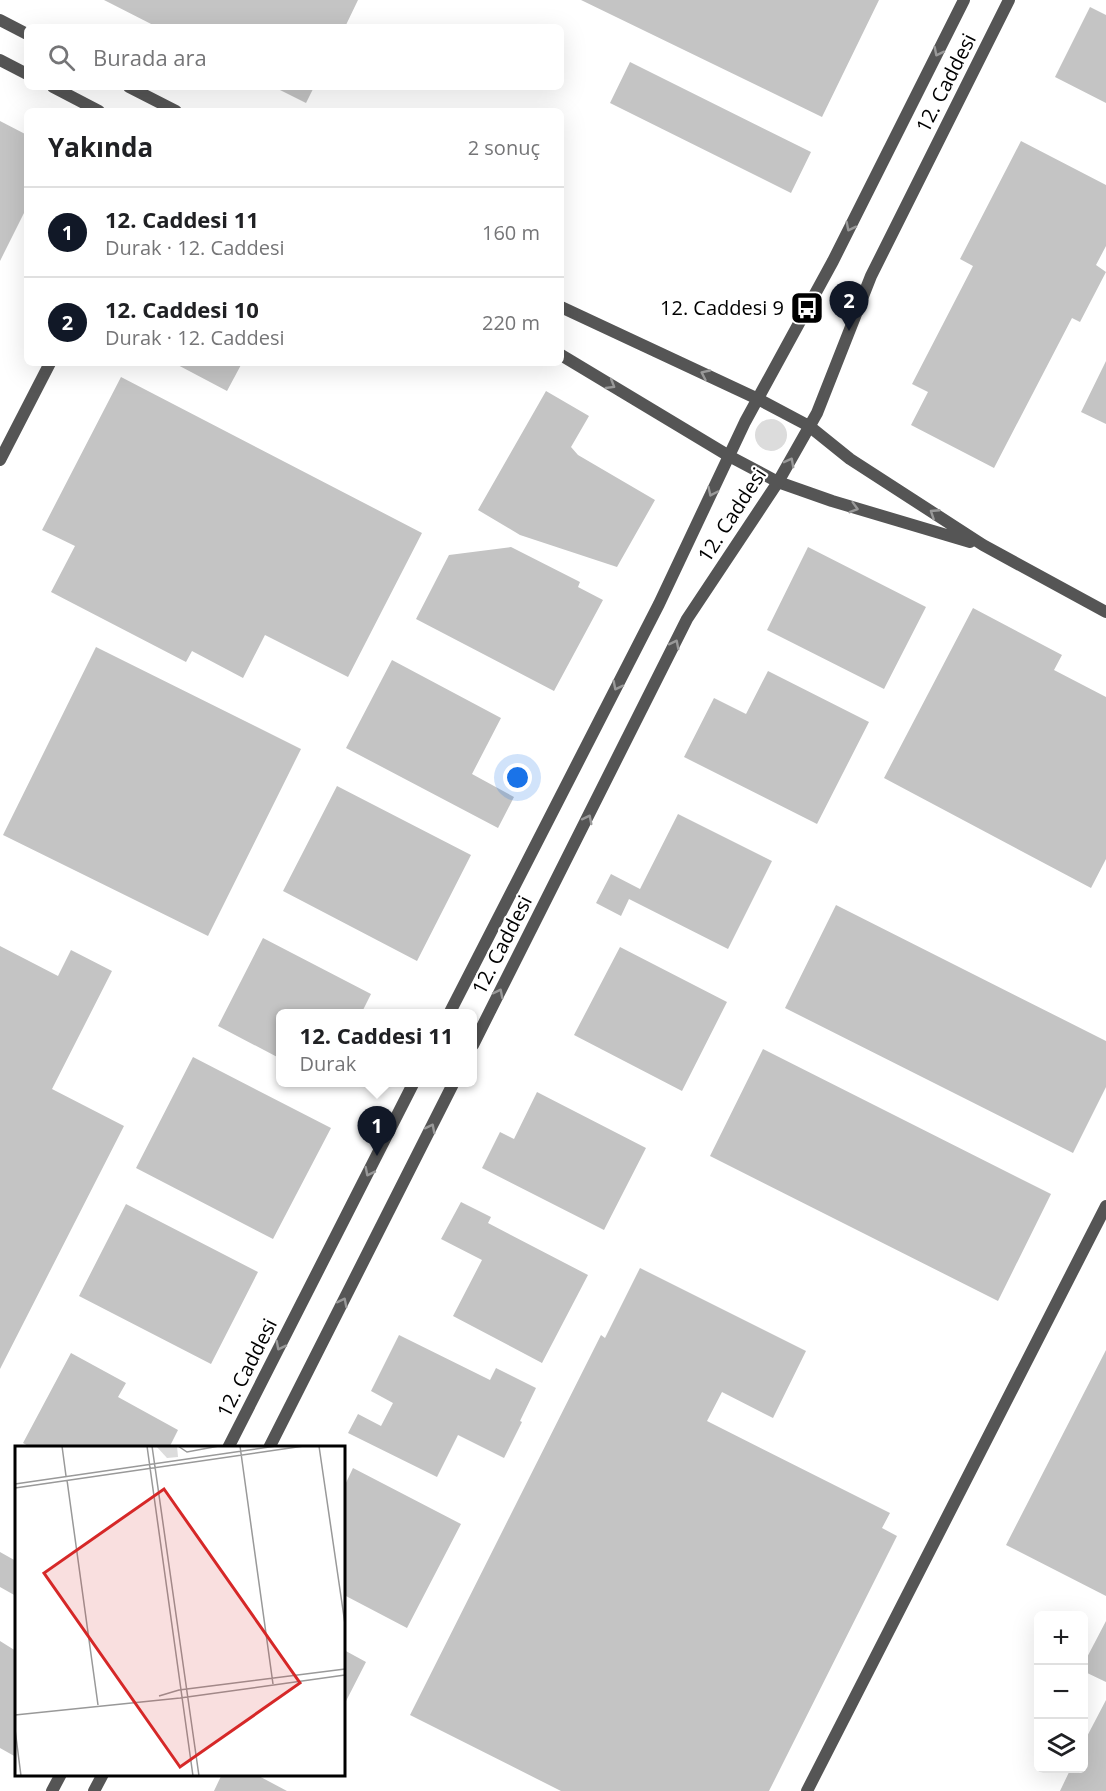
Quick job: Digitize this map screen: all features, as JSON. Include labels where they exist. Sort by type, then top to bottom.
[{"type":"street","name":"12. Caddesi","points":[[452,1009],[659,604],[729,456],[833,261],[964,0]]},
{"type":"street","name":"12. Caddesi","points":[[477,1037],[687,619],[778,482],[817,413],[871,276],[1009,0]]},
{"type":"street","points":[[0,20],[24,32]]},
{"type":"street","points":[[0,60],[24,72]]},
{"type":"street","points":[[59,90],[93,108]]},
{"type":"street","points":[[135,90],[170,108]]},
{"type":"street","points":[[564,308],[758,399],[809,426],[850,459],[983,545],[1106,612]]},
{"type":"street","points":[[564,357],[729,456],[778,482],[832,501],[983,545]]},
{"type":"street","points":[[0,460],[48,366]]},
{"type":"street","name":"12. Caddesi","points":[[229,1446],[412,1087]]},
{"type":"street","points":[[270,1446],[452,1087]]},
{"type":"street","points":[[807,1791],[1106,1206]]},
{"type":"street","points":[[52,1791],[60,1776]]},
{"type":"street","points":[[94,1791],[102,1776]]},
{"type":"shaded area","points":[[771,419],[783,423],[787,435],[783,447],[771,451],[759,447],[755,435],[759,423]]},
{"type":"building","points":[[104,0],[358,0],[346,24],[151,24]]},
{"type":"building","points":[[581,0],[879,0],[822,117]]},
{"type":"building","points":[[1090,7],[1106,15],[1106,103],[1055,77]]},
{"type":"building","points":[[630,62],[811,152],[791,193],[610,103]]},
{"type":"building","points":[[280,90],[312,90],[306,103]]},
{"type":"building","points":[[0,121],[24,133],[24,213],[0,261]]},
{"type":"building","points":[[1021,141],[1106,185],[1106,246],[1096,265],[1106,272],[1080,322],[1072,318],[994,468],[911,425],[928,392],[912,384],[973,266],[960,259]]},
{"type":"building","points":[[1106,361],[1106,424],[1081,412]]},
{"type":"building","points":[[180,366],[240,366],[227,391]]},
{"type":"building","points":[[121,377],[422,533],[348,677],[265,635],[243,678],[192,651],[186,662],[51,592],[75,546],[42,530]]},
{"type":"building","points":[[546,391],[589,416],[571,447],[578,455],[655,500],[617,567],[520,535],[478,510]]},
{"type":"building","points":[[511,547],[580,582],[578,587],[603,600],[554,691],[416,619],[449,555]]},
{"type":"building","points":[[808,547],[926,607],[884,689],[767,630]]},
{"type":"building","points":[[973,608],[1062,655],[1054,670],[1106,697],[1106,859],[1091,888],[884,778]]},
{"type":"building","points":[[96,647],[301,749],[208,936],[3,835]]},
{"type":"building","points":[[392,660],[501,718],[472,774],[514,797],[498,828],[346,748]]},
{"type":"building","points":[[768,671],[869,722],[817,824],[684,757],[714,698],[746,714]]},
{"type":"building","points":[[337,786],[471,855],[417,961],[283,891]]},
{"type":"building","points":[[678,814],[772,861],[728,949],[629,899],[621,916],[596,903],[611,874],[640,889]]},
{"type":"building","points":[[836,905],[1106,1041],[1106,1087],[1073,1153],[785,1008]]},
{"type":"building","points":[[263,938],[371,994],[364,1009],[276,1009],[276,1056],[218,1026]]},
{"type":"building","points":[[0,946],[58,976],[71,950],[112,971],[52,1089],[124,1126],[0,1369]]},
{"type":"building","points":[[620,947],[727,1002],[682,1091],[574,1035]]},
{"type":"building","points":[[763,1049],[1051,1194],[998,1301],[710,1156]]},
{"type":"building","points":[[193,1057],[331,1128],[273,1239],[136,1168]]},
{"type":"building","points":[[537,1092],[646,1148],[604,1230],[482,1168],[500,1132],[514,1139]]},
{"type":"building","points":[[461,1202],[491,1217],[488,1223],[588,1275],[542,1363],[453,1316],[482,1260],[441,1239]]},
{"type":"building","points":[[126,1204],[258,1272],[211,1364],[79,1296]]},
{"type":"building","points":[[640,1268],[806,1351],[773,1418],[722,1392],[707,1421],[890,1513],[882,1528],[897,1536],[769,1791],[561,1791],[410,1715],[601,1335],[605,1338]]},
{"type":"building","points":[[399,1335],[490,1380],[496,1368],[536,1388],[504,1458],[458,1435],[437,1477],[348,1433],[358,1414],[381,1426],[393,1403],[371,1391]]},
{"type":"building","points":[[1106,1350],[1106,1596],[1006,1545]]},
{"type":"building","points":[[71,1353],[126,1383],[118,1397],[178,1430],[170,1446],[28,1446],[23,1443]]},
{"type":"building","points":[[353,1468],[461,1524],[407,1628],[345,1596],[345,1485]]},
{"type":"building","points":[[0,1552],[15,1560],[15,1595],[0,1587]]},
{"type":"building","points":[[1106,1621],[1106,1682],[1088,1673],[1088,1655]]},
{"type":"building","points":[[0,1641],[15,1650],[15,1756],[0,1748]]},
{"type":"building","points":[[345,1651],[366,1662],[345,1703]]},
{"type":"building","points":[[1106,1700],[1106,1791],[1060,1791],[1069,1773],[1088,1773],[1088,1734]]},
{"type":"building","points":[[221,1776],[259,1776],[287,1791],[214,1791]]},
{"type":"place","name":"12. Caddesi 9","points":[[807,308]]},
{"type":"place","name":"12. Caddesi 10","points":[[849,331]]},
{"type":"place","name":"12. Caddesi 11","points":[[377,1156]]}]
